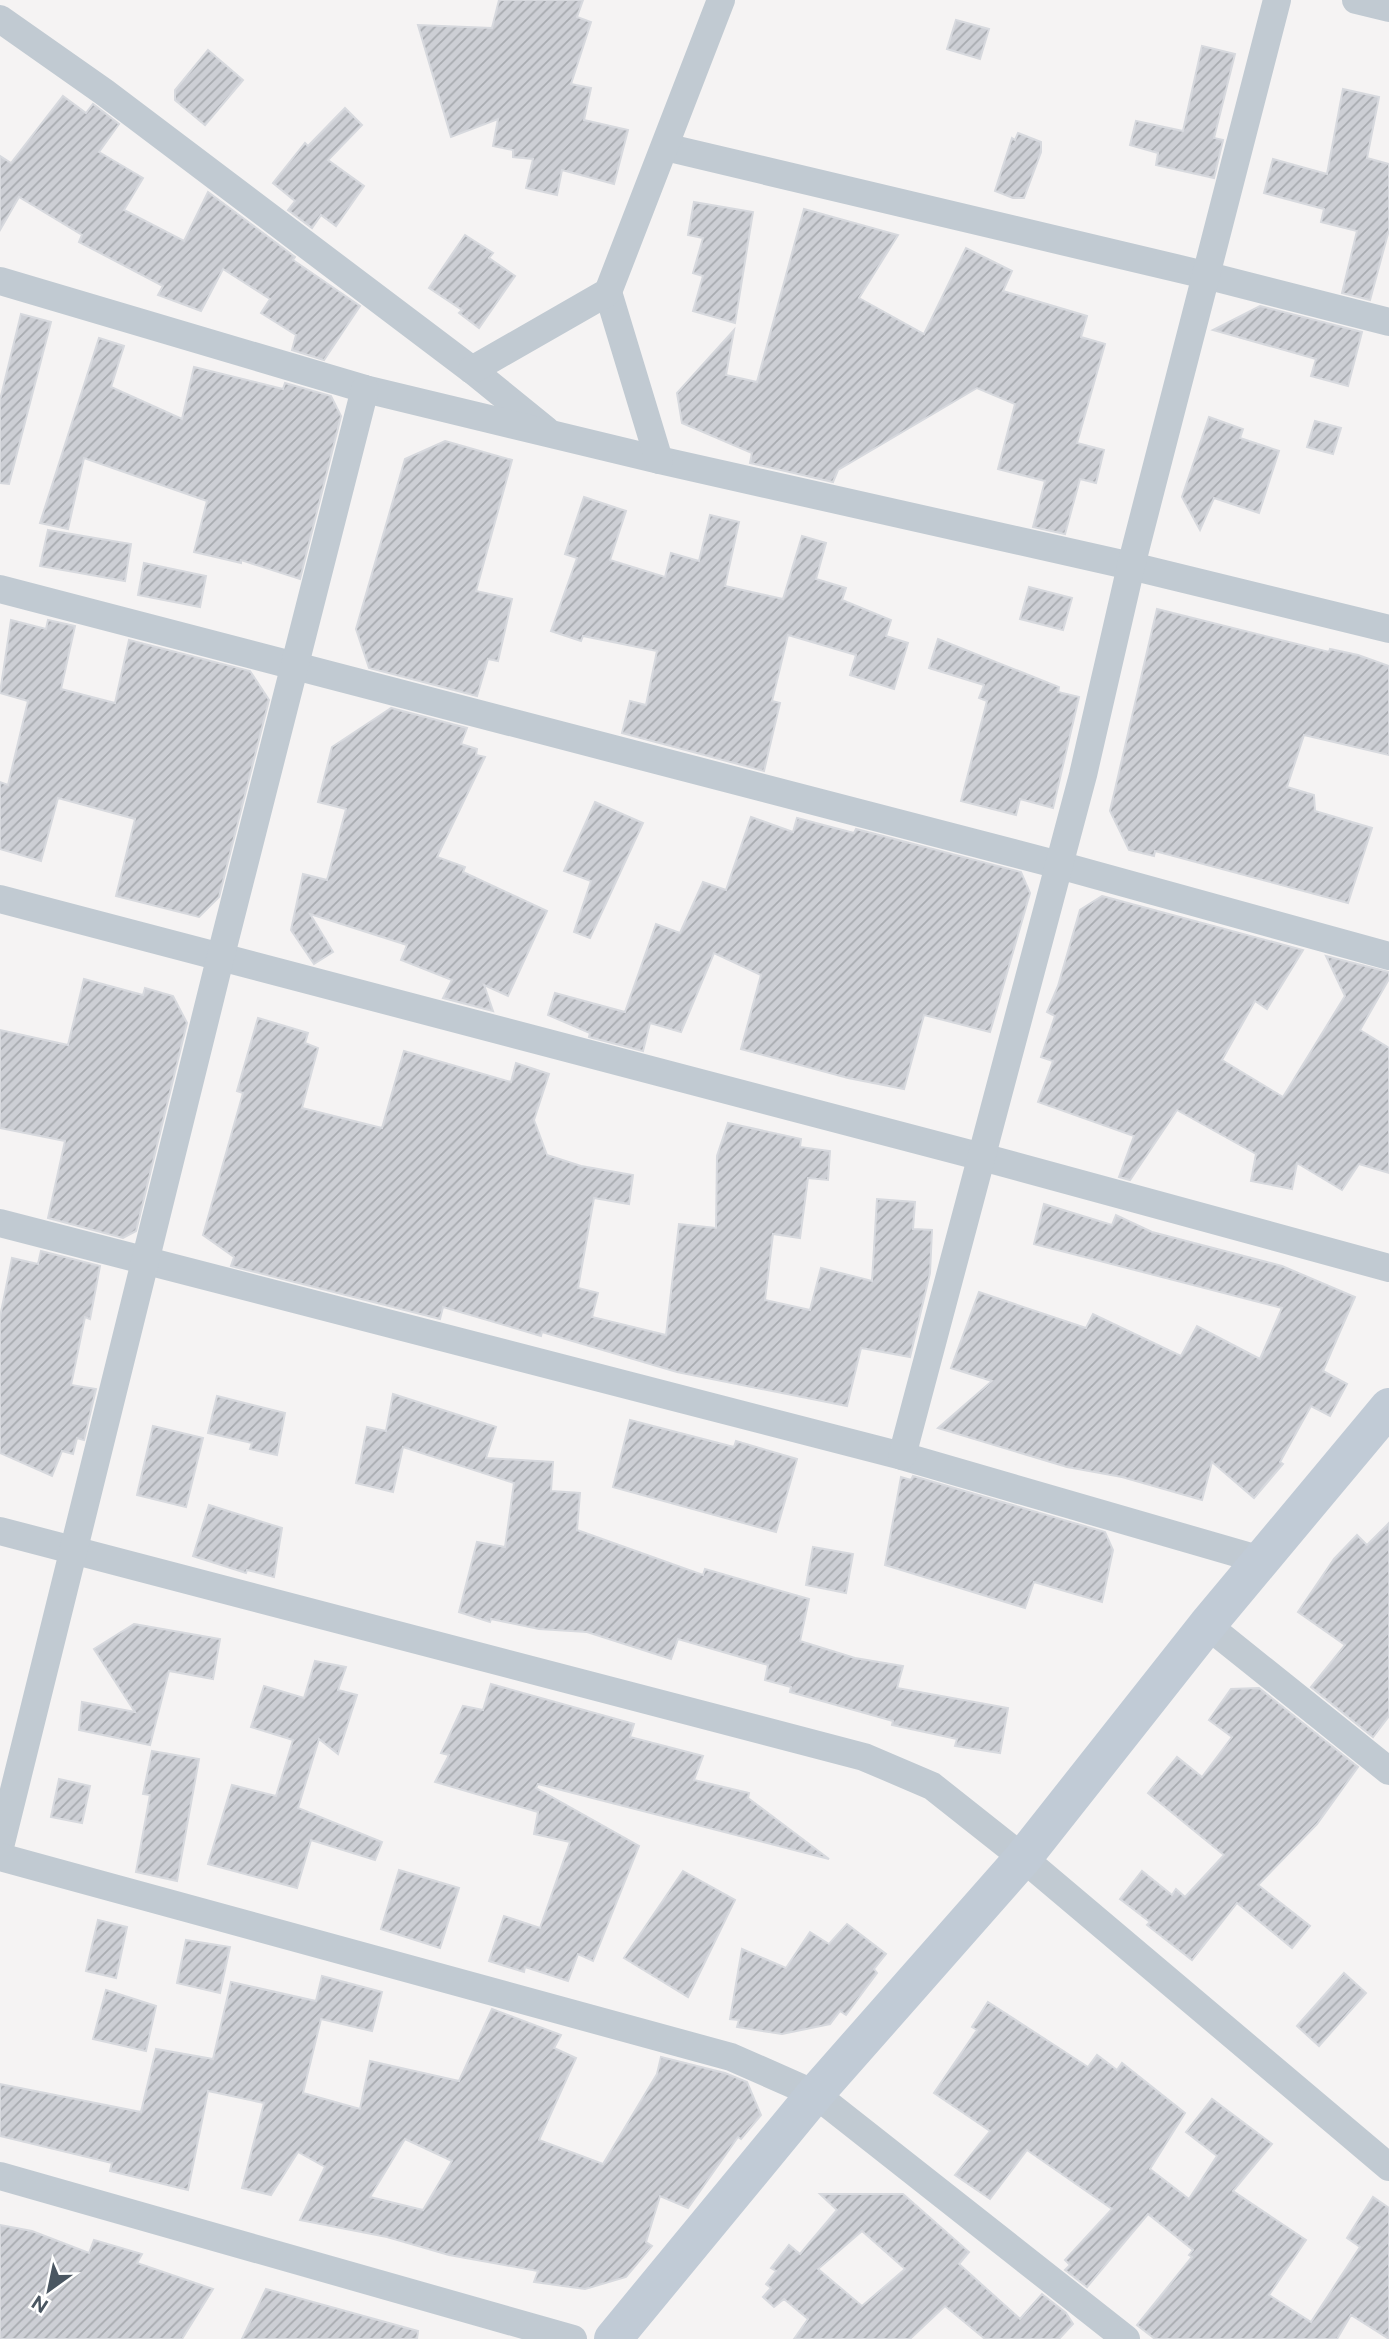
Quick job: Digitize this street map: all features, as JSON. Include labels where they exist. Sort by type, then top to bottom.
[{"type":"street","points":[[472,370],[608,292],[721,0]]},
{"type":"street","points":[[902,1456],[1059,865],[1131,566],[1277,0]]},
{"type":"street","points":[[1356,0],[1389,8]]},
{"type":"street","points":[[0,19],[104,92],[472,370],[551,435]]},
{"type":"street","points":[[666,147],[1205,275],[1389,323]]},
{"type":"street","points":[[0,281],[365,389],[659,460],[1131,566],[1389,629]]},
{"type":"street","points":[[608,292],[659,460]]},
{"type":"street","points":[[0,1847],[220,959],[365,389]]},
{"type":"street","points":[[0,589],[1059,865],[1389,956]]},
{"type":"street","points":[[0,899],[220,959],[982,1157],[1389,1268]]},
{"type":"street","points":[[0,1223],[902,1456],[1261,1560]]},
{"type":"street","points":[[613,2339],[816,2094],[1023,1858],[1207,1625],[1389,1407]]},
{"type":"street","points":[[0,1531],[864,1757],[932,1786],[1023,1858],[1389,2167]]},
{"type":"street","points":[[1207,1625],[1389,1771]]},
{"type":"street","points":[[0,1857],[731,2057],[816,2094],[1126,2339]]},
{"type":"street","points":[[0,2176],[573,2339]]},
{"type":"building","points":[[499,0],[583,0],[577,17],[591,22],[571,84],[591,88],[584,120],[628,130],[614,184],[562,170],[557,195],[526,188],[533,159],[513,157],[513,150],[493,146],[498,119],[451,137],[418,25],[492,28]]},
{"type":"building","points":[[956,20],[989,29],[980,59],[947,49]]},
{"type":"building","points":[[1202,46],[1235,54],[1214,138],[1223,140],[1214,178],[1156,165],[1158,153],[1130,145],[1136,121],[1183,131]]},
{"type":"building","points":[[208,50],[243,80],[205,125],[175,100],[175,90]]},
{"type":"building","points":[[1343,89],[1379,97],[1367,158],[1389,164],[1389,230],[1370,300],[1342,293],[1357,231],[1321,222],[1324,209],[1264,193],[1273,159],[1327,174]]},
{"type":"building","points":[[63,96],[86,113],[93,104],[119,124],[99,152],[143,178],[124,210],[184,241],[208,192],[295,257],[293,260],[360,306],[324,360],[292,350],[296,335],[261,313],[270,299],[223,269],[201,311],[158,295],[163,286],[79,242],[82,235],[19,197],[0,230],[0,156],[11,163]]},
{"type":"building","points":[[345,108],[362,125],[328,160],[364,186],[336,226],[321,215],[312,228],[288,210],[295,201],[273,183],[305,143],[308,146]]},
{"type":"building","points":[[1018,133],[1041,142],[1041,152],[1024,198],[1013,198],[995,191],[1012,138],[1015,140]]},
{"type":"building","points":[[694,202],[753,212],[735,323],[693,311],[703,276],[693,273],[703,238],[688,235]]},
{"type":"building","points":[[804,209],[898,235],[859,298],[924,334],[966,248],[1012,271],[1003,291],[1087,316],[1081,337],[1105,344],[1077,443],[1104,450],[1096,483],[1080,479],[1065,534],[1033,527],[1045,481],[998,469],[1015,404],[977,388],[838,470],[833,482],[750,463],[752,453],[682,423],[677,393],[734,330],[726,375],[757,382]]},
{"type":"building","points":[[465,235],[493,253],[489,258],[515,276],[479,328],[459,313],[462,310],[429,288]]},
{"type":"building","points":[[1260,306],[1362,332],[1348,386],[1311,376],[1316,359],[1213,330]]},
{"type":"building","points":[[21,314],[51,322],[9,484],[0,483],[0,400]]},
{"type":"building","points":[[99,338],[124,346],[111,387],[182,419],[194,367],[283,389],[285,383],[331,396],[341,416],[300,579],[241,560],[241,563],[194,552],[207,501],[84,458],[68,529],[40,523]]},
{"type":"building","points":[[1209,417],[1243,429],[1240,438],[1279,451],[1259,513],[1214,498],[1200,530],[1182,497]]},
{"type":"building","points":[[1315,421],[1341,428],[1333,454],[1307,447]]},
{"type":"building","points":[[445,441],[512,460],[476,591],[512,599],[498,661],[488,659],[477,696],[369,668],[356,629],[405,459]]},
{"type":"building","points":[[584,497],[626,511],[610,560],[665,577],[671,553],[699,561],[710,515],[739,522],[725,586],[783,599],[802,536],[826,543],[816,579],[846,588],[842,600],[891,620],[886,636],[908,643],[894,689],[850,675],[856,655],[788,635],[772,701],[780,703],[764,771],[622,733],[630,701],[646,705],[657,651],[583,636],[581,641],[551,631],[577,558],[565,554]]},
{"type":"building","points":[[48,530],[131,544],[125,581],[40,566]]},
{"type":"building","points":[[144,563],[206,576],[200,607],[138,595]]},
{"type":"building","points":[[1029,587],[1072,598],[1063,630],[1020,619]]},
{"type":"building","points":[[1157,609],[1329,652],[1330,649],[1358,655],[1389,666],[1389,755],[1304,735],[1287,787],[1314,795],[1315,811],[1372,828],[1348,903],[1155,851],[1154,856],[1129,850],[1110,811]]},
{"type":"building","points":[[11,620],[46,629],[48,620],[75,626],[61,689],[115,703],[129,640],[250,671],[269,700],[219,897],[199,917],[116,896],[135,819],[58,798],[41,861],[0,849],[0,782],[8,785],[28,701],[0,693]]},
{"type":"building","points":[[938,639],[1059,687],[1058,692],[1079,697],[1053,808],[1020,799],[1016,815],[961,801],[987,701],[979,698],[984,685],[929,668]]},
{"type":"building","points":[[391,708],[467,728],[461,744],[477,749],[476,755],[485,757],[437,857],[465,867],[463,872],[547,911],[508,996],[484,985],[493,1011],[443,998],[452,980],[401,960],[407,945],[310,914],[333,952],[314,964],[291,930],[303,874],[327,880],[346,809],[318,802],[332,747]]},
{"type":"building","points":[[595,802],[643,823],[590,938],[574,932],[591,881],[564,871]]},
{"type":"building","points":[[751,817],[793,832],[797,818],[854,833],[856,829],[1021,872],[1030,893],[990,1032],[924,1015],[904,1089],[848,1078],[741,1049],[761,975],[714,953],[681,1032],[650,1023],[643,1051],[589,1037],[590,1033],[548,1015],[555,993],[625,1012],[656,924],[680,933],[703,882],[726,890]]},
{"type":"building","points":[[1102,896],[1303,950],[1267,1009],[1255,1001],[1222,1060],[1283,1097],[1345,996],[1326,956],[1389,972],[1389,979],[1360,1030],[1389,1048],[1389,1173],[1359,1164],[1342,1190],[1297,1163],[1292,1189],[1251,1181],[1256,1154],[1177,1110],[1130,1180],[1119,1177],[1134,1136],[1038,1102],[1053,1061],[1041,1057],[1055,1016],[1047,1012],[1058,986],[1080,910]]},
{"type":"building","points":[[84,979],[143,995],[145,988],[173,996],[187,1023],[136,1231],[123,1238],[48,1218],[65,1141],[0,1128],[0,1030],[68,1045]]},
{"type":"building","points":[[258,1018],[308,1033],[305,1043],[318,1048],[302,1108],[382,1128],[404,1051],[511,1082],[516,1063],[549,1074],[534,1120],[547,1155],[581,1166],[633,1175],[629,1204],[594,1198],[578,1288],[598,1293],[592,1317],[666,1335],[679,1224],[716,1228],[717,1156],[728,1123],[801,1139],[800,1147],[830,1151],[828,1180],[808,1178],[800,1238],[773,1234],[765,1300],[810,1310],[821,1268],[872,1281],[877,1199],[915,1202],[913,1229],[932,1230],[930,1273],[910,1357],[861,1348],[847,1406],[677,1372],[542,1332],[541,1336],[443,1307],[440,1319],[231,1266],[234,1257],[203,1235],[243,1093],[237,1091]]},
{"type":"building","points":[[1044,1204],[1112,1225],[1116,1215],[1152,1232],[1282,1266],[1355,1297],[1323,1371],[1347,1384],[1330,1416],[1311,1406],[1280,1462],[1283,1464],[1254,1498],[1212,1462],[1202,1500],[1122,1477],[1067,1467],[938,1428],[992,1381],[951,1368],[979,1292],[1086,1328],[1093,1314],[1181,1356],[1197,1326],[1260,1359],[1282,1308],[1034,1244]]},
{"type":"building","points":[[41,1251],[100,1266],[90,1319],[85,1317],[71,1385],[96,1389],[84,1440],[77,1438],[73,1454],[62,1451],[52,1476],[0,1453],[0,1317],[12,1258],[38,1264]]},
{"type":"building","points":[[393,1394],[496,1427],[486,1458],[553,1462],[551,1491],[580,1493],[577,1530],[703,1575],[705,1569],[809,1599],[800,1641],[855,1658],[903,1666],[897,1688],[1008,1708],[1000,1753],[955,1746],[957,1739],[892,1725],[893,1721],[790,1692],[791,1687],[765,1680],[768,1665],[678,1639],[671,1659],[587,1632],[539,1629],[491,1619],[490,1622],[459,1612],[477,1542],[505,1547],[514,1483],[403,1447],[393,1492],[356,1483],[367,1427],[386,1431]]},
{"type":"building","points":[[217,1396],[285,1413],[277,1455],[250,1449],[252,1443],[208,1433]]},
{"type":"building","points":[[630,1420],[734,1447],[736,1441],[797,1459],[776,1532],[613,1487]]},
{"type":"building","points":[[153,1426],[203,1438],[186,1507],[137,1495]]},
{"type":"building","points":[[913,1476],[1105,1532],[1113,1550],[1102,1602],[1034,1582],[1025,1608],[885,1565],[901,1477],[911,1480]]},
{"type":"building","points":[[209,1505],[282,1528],[274,1577],[247,1570],[246,1573],[193,1556]]},
{"type":"building","points":[[1389,1523],[1389,1716],[1373,1737],[1311,1687],[1345,1645],[1298,1612],[1334,1559],[1357,1535],[1367,1545]]},
{"type":"building","points":[[813,1547],[853,1554],[846,1593],[806,1585]]},
{"type":"building","points":[[134,1624],[220,1639],[213,1679],[169,1671],[150,1745],[79,1730],[82,1702],[135,1712],[94,1649]]},
{"type":"building","points":[[315,1661],[346,1667],[338,1690],[357,1695],[338,1754],[319,1739],[298,1808],[382,1842],[375,1860],[311,1840],[297,1888],[208,1864],[232,1785],[276,1796],[293,1740],[251,1727],[264,1686],[304,1698]]},
{"type":"building","points":[[491,1684],[634,1724],[630,1737],[703,1756],[694,1780],[749,1793],[748,1798],[829,1859],[538,1784],[536,1788],[639,1846],[593,1961],[578,1954],[568,1981],[525,1967],[524,1972],[489,1961],[504,1916],[540,1928],[570,1842],[534,1834],[538,1812],[435,1782],[449,1755],[441,1753],[463,1706],[483,1710]]},
{"type":"building","points":[[1259,1688],[1358,1767],[1317,1824],[1258,1885],[1310,1926],[1292,1948],[1237,1903],[1192,1960],[1147,1925],[1150,1922],[1120,1899],[1142,1871],[1172,1895],[1176,1889],[1185,1897],[1224,1855],[1148,1793],[1177,1757],[1202,1777],[1232,1737],[1209,1720],[1231,1689]]},
{"type":"building","points":[[152,1751],[199,1759],[177,1881],[136,1872],[150,1795],[143,1794]]},
{"type":"building","points":[[59,1779],[90,1786],[82,1823],[51,1817]]},
{"type":"building","points":[[399,1870],[459,1888],[440,1948],[381,1929]]},
{"type":"building","points":[[683,1871],[735,1900],[688,1997],[624,1958]]},
{"type":"building","points":[[98,1920],[127,1927],[116,1978],[86,1971]]},
{"type":"building","points":[[847,1924],[886,1954],[874,1969],[877,1973],[846,2015],[840,2011],[830,2024],[782,2034],[737,2027],[739,2020],[730,2019],[742,1949],[786,1968],[810,1932],[829,1944]]},
{"type":"building","points":[[186,1940],[230,1947],[220,1993],[177,1983]]},
{"type":"building","points":[[1344,1973],[1366,1993],[1319,2046],[1297,2026]]},
{"type":"building","points":[[322,1976],[382,1992],[372,2031],[321,2019],[303,2093],[360,2109],[370,2061],[459,2081],[492,2009],[561,2035],[554,2048],[576,2058],[539,2140],[603,2164],[657,2074],[661,2057],[725,2073],[747,2082],[761,2115],[741,2139],[738,2137],[688,2208],[660,2196],[646,2242],[652,2246],[626,2277],[585,2289],[534,2282],[538,2271],[449,2255],[387,2237],[300,2220],[325,2167],[298,2152],[271,2195],[242,2188],[264,2103],[208,2091],[188,2190],[110,2171],[112,2163],[0,2136],[0,2084],[141,2112],[156,2049],[213,2059],[231,1982],[316,2001]],"holes":[[[405,2139],[452,2161],[423,2210],[370,2197]]]},
{"type":"building","points":[[106,1990],[156,2006],[146,2051],[93,2039]]},
{"type":"building","points":[[988,2002],[1088,2067],[1097,2055],[1117,2070],[1122,2063],[1185,2113],[1150,2169],[1189,2199],[1217,2156],[1186,2132],[1212,2099],[1272,2144],[1233,2191],[1306,2240],[1269,2295],[1311,2322],[1360,2247],[1347,2238],[1373,2197],[1389,2208],[1389,2339],[1351,2315],[1337,2339],[1155,2339],[1137,2325],[1192,2257],[1189,2255],[1193,2250],[1148,2214],[1087,2287],[1065,2270],[1070,2265],[1065,2260],[1112,2209],[1027,2150],[990,2199],[955,2175],[990,2131],[934,2093],[977,2030],[972,2027]]},
{"type":"building","points":[[820,2194],[903,2194],[969,2252],[959,2264],[1020,2319],[1042,2294],[1066,2313],[1073,2324],[1059,2339],[985,2339],[945,2306],[910,2339],[794,2339],[808,2319],[784,2299],[774,2307],[763,2297],[771,2288],[766,2284],[776,2271],[771,2268],[789,2245],[800,2254],[837,2210]],"holes":[[[862,2231],[905,2269],[862,2306],[818,2269]]]},
{"type":"building","points":[[0,2225],[32,2231],[89,2253],[94,2240],[142,2254],[137,2263],[213,2289],[182,2339],[0,2339]]},
{"type":"building","points":[[266,2289],[418,2331],[417,2339],[242,2339]]}]
